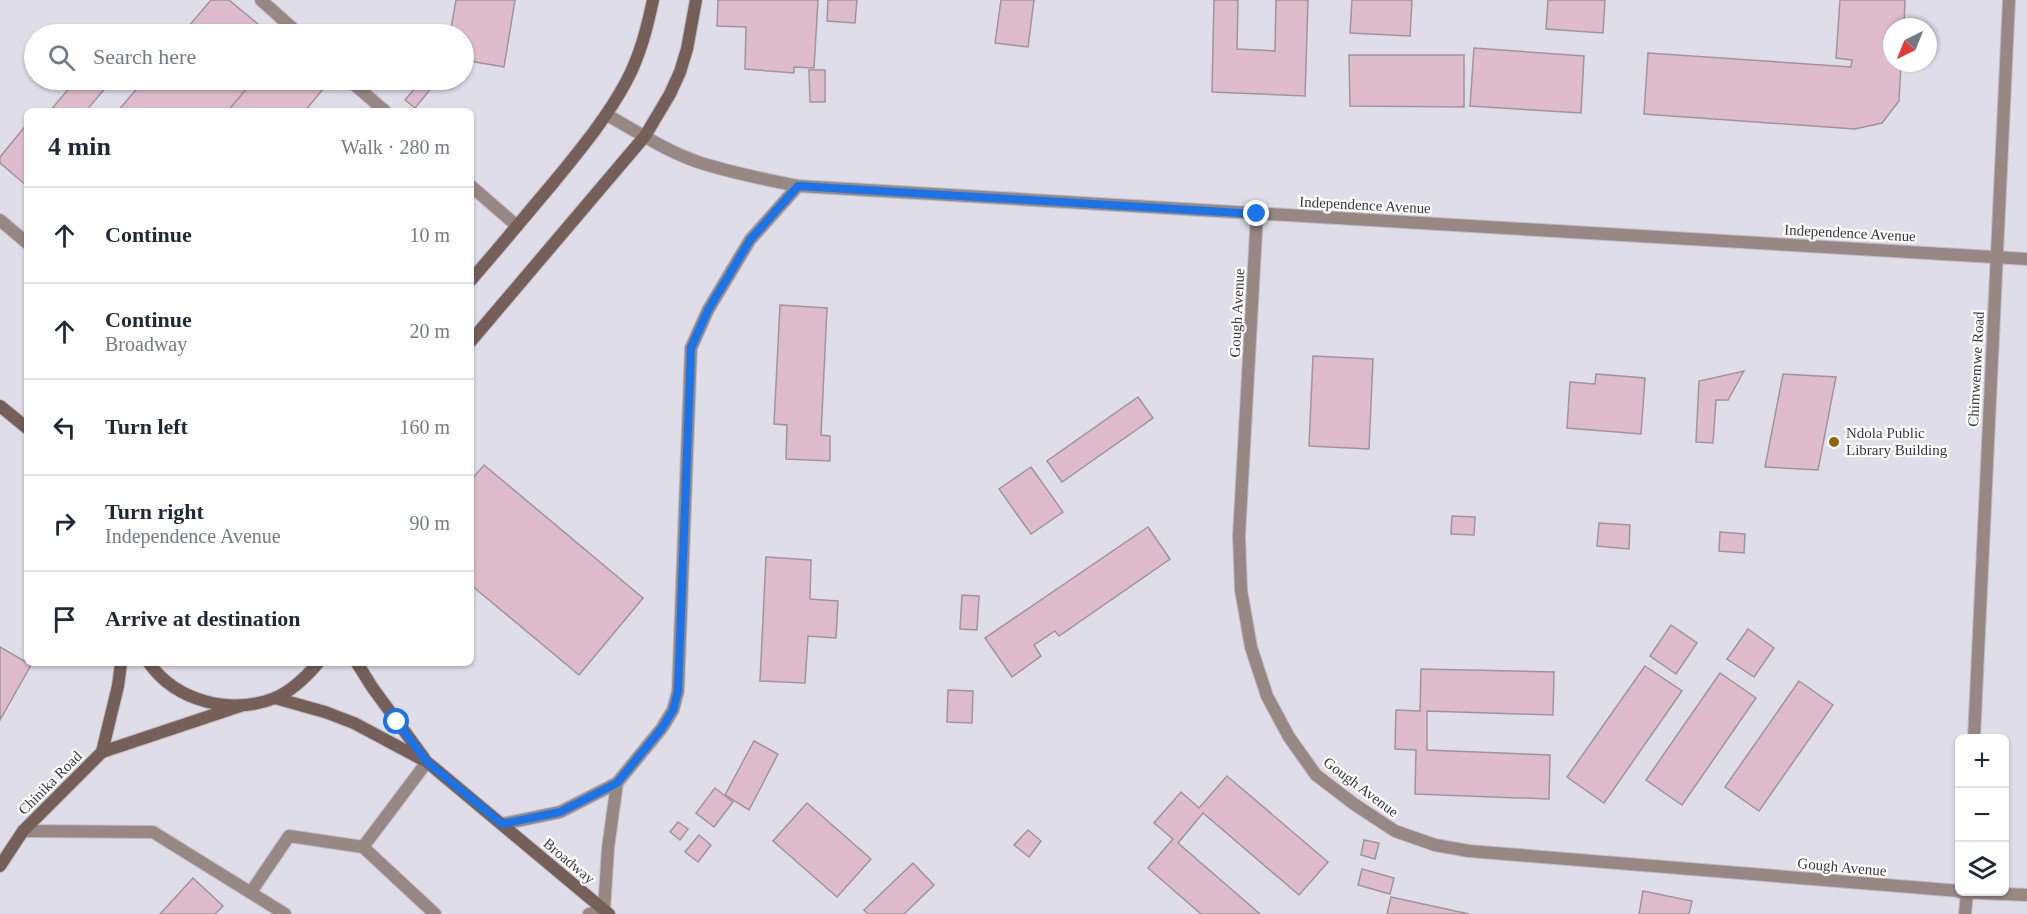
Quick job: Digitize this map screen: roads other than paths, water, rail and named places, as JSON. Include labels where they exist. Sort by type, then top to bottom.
[{"type":"main road","points":[[474,276],[607,114],[627,80],[636,59],[653,0]]},
{"type":"main road","points":[[474,337],[645,136],[658,116],[680,72],[687,49],[696,0]]},
{"type":"main road","points":[[0,406],[24,426]]},
{"type":"main road","points":[[102,752],[121,666]]},
{"type":"main road","points":[[152,666],[180,692],[209,703],[240,706]]},
{"type":"main road","points":[[102,752],[240,706],[275,698],[302,681],[315,666]]},
{"type":"main road","points":[[359,666],[427,762]]},
{"type":"main road","points":[[275,698],[354,723],[427,762]]},
{"type":"main road","name":"Chinika Road","points":[[0,866],[23,831],[102,752]]},
{"type":"main road","name":"Broadway","points":[[427,762],[606,912]]},
{"type":"street","points":[[261,0],[288,24]]},
{"type":"street","name":"Chimwemwe Road","points":[[1974,734],[2009,0]]},
{"type":"street","points":[[360,90],[377,108]]},
{"type":"street","name":"Independence Avenue","points":[[607,114],[695,161],[737,174],[798,186],[2027,259]]},
{"type":"street","points":[[502,824],[560,812],[617,783],[662,728],[673,710],[678,691],[691,348],[708,310],[750,240],[798,186]]},
{"type":"street","points":[[474,189],[517,226]]},
{"type":"street","name":"Gough Avenue","points":[[1257,214],[1239,536],[1241,590],[1251,647],[1267,696],[1289,737],[1316,775],[1395,831],[1435,845],[1469,852],[1955,891]]},
{"type":"street","points":[[0,220],[24,240]]},
{"type":"street","points":[[363,847],[427,762]]},
{"type":"street","points":[[589,914],[606,912],[608,848],[617,783]]},
{"type":"street","points":[[23,831],[153,832],[285,914]]},
{"type":"street","points":[[251,892],[289,836],[363,847],[435,914]]},
{"type":"street","name":"Gough Avenue","points":[[2009,894],[2027,895]]},
{"type":"street","points":[[1965,914],[1966,896]]},
{"type":"place","name":"Ndola Public Library Building","points":[[1834,442]]}]
